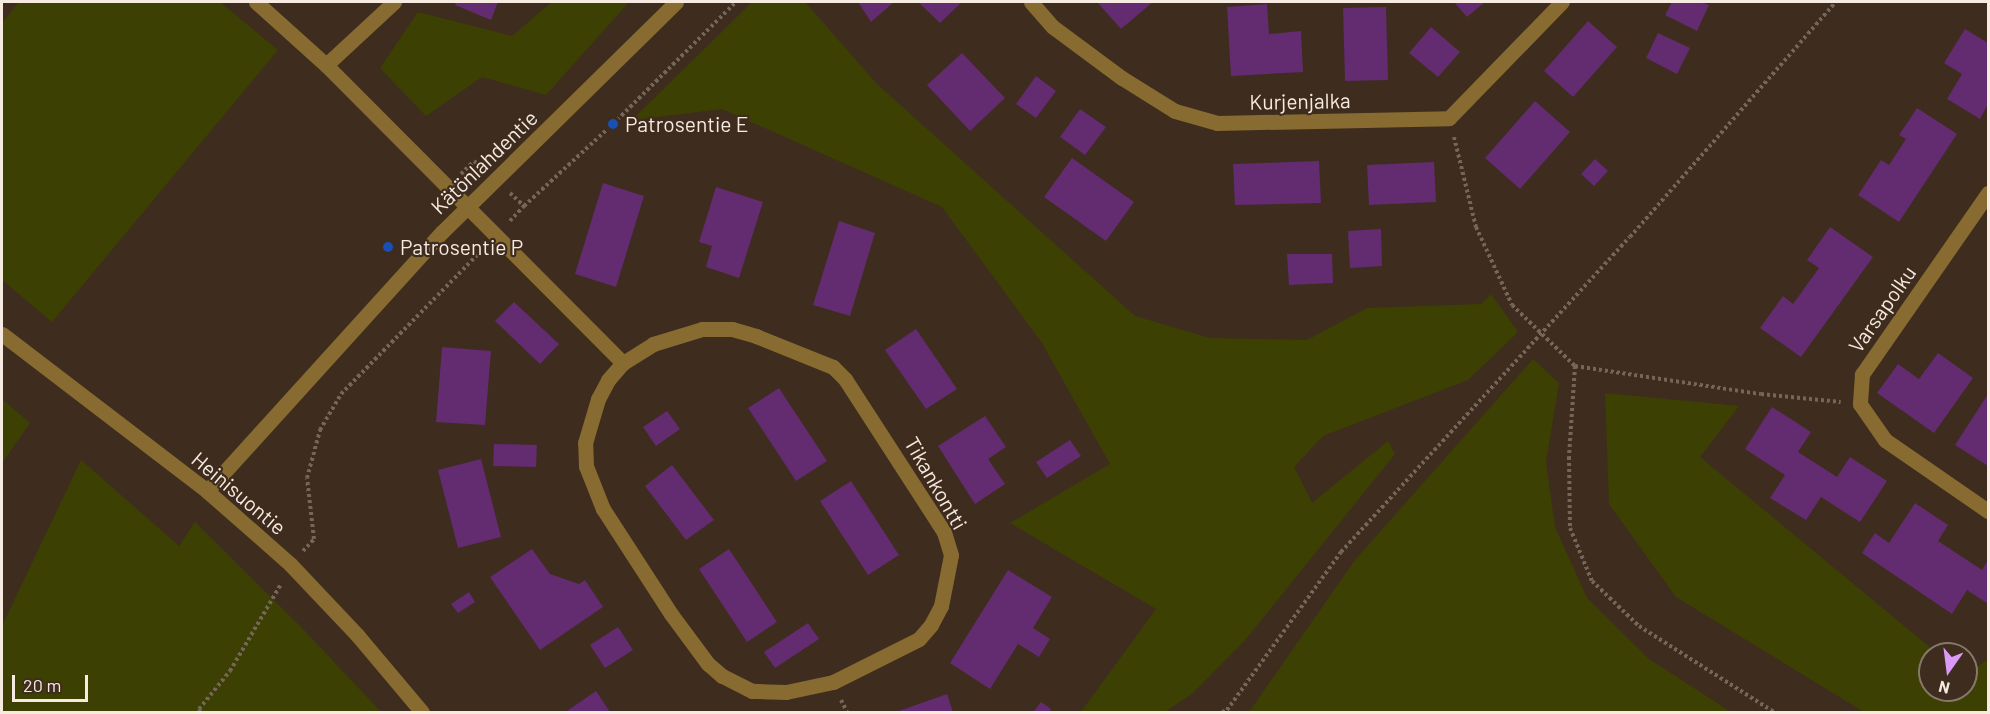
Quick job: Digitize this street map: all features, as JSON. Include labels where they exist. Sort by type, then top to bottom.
[{"type":"street","points":[[256,2],[326,65],[623,363]]},
{"type":"street","points":[[326,65],[394,2]]},
{"type":"street","name":"Kätönlahdentie","points":[[207,491],[442,232],[676,2]]},
{"type":"street","name":"Kurjenjalka","points":[[1031,2],[1053,27],[1075,45],[1175,111],[1195,119],[1217,123],[1449,117]]},
{"type":"street","points":[[1449,117],[1562,2]]},
{"type":"street","name":"Varsapolku","points":[[1860,404],[1862,374],[1989,193]]},
{"type":"street","name":"Tikankontti","points":[[713,329],[732,330],[756,336],[833,367],[851,387],[944,532],[951,555],[946,587],[931,625],[919,639],[833,682],[786,692],[752,691],[738,686],[708,664],[603,509],[586,466],[585,443],[598,399],[608,380],[623,363],[653,344],[673,336],[713,329]]},
{"type":"street","name":"Heinisuontie","points":[[2,334],[207,491],[290,564],[358,636],[422,712]]},
{"type":"street","points":[[1860,404],[1885,440],[1989,511]]},
{"type":"path","points":[[200,712],[199,709],[230,671],[290,564],[314,539],[307,478],[320,429],[341,394],[524,206],[613,124],[736,2]]},
{"type":"path","points":[[1222,712],[1227,710],[1341,552],[1539,333],[1630,237],[1836,2]]},
{"type":"path","points":[[1449,117],[1476,228],[1512,305],[1575,366],[1761,394],[1860,404]]},
{"type":"path","points":[[446,187],[474,161],[524,206]]},
{"type":"path","points":[[1575,366],[1569,457],[1570,528],[1592,581],[1639,626],[1774,712]]},
{"type":"shaded area","points":[[19,2],[220,2],[278,50],[52,322],[2,280],[2,23]]},
{"type":"shaded area","points":[[552,2],[629,2],[546,95],[482,77],[426,116],[380,68],[418,12],[512,36]]},
{"type":"shaded area","points":[[752,2],[805,2],[877,84],[1135,316],[1210,338],[1307,340],[1367,308],[1481,304],[1491,294],[1518,332],[1468,380],[1323,436],[1294,467],[1312,503],[1388,441],[1395,454],[1246,639],[1193,693],[1165,712],[1081,712],[1156,609],[1010,523],[1110,464],[1042,343],[942,207],[722,109],[632,120]]},
{"type":"shaded area","points":[[1533,359],[1559,383],[1546,462],[1555,527],[1587,598],[1649,659],[1731,712],[1249,712],[1355,560]]},
{"type":"shaded area","points":[[1605,393],[1739,406],[1700,457],[1924,642],[1918,642],[1918,702],[1978,702],[1978,666],[1988,659],[1988,712],[1864,712],[1676,597],[1609,504]]},
{"type":"shaded area","points":[[2,399],[30,423],[2,463]]},
{"type":"shaded area","points":[[81,460],[179,546],[195,522],[303,629],[381,712],[2,712],[2,626]]},
{"type":"building","points":[[456,2],[498,2],[491,20],[455,5]]},
{"type":"building","points":[[858,2],[894,2],[871,22]]},
{"type":"building","points":[[918,2],[962,2],[940,23]]},
{"type":"building","points":[[1097,2],[1153,2],[1121,29]]},
{"type":"building","points":[[1454,2],[1485,2],[1467,17]]},
{"type":"building","points":[[1672,2],[1701,2],[1709,5],[1697,31],[1665,15]]},
{"type":"building","points":[[1267,4],[1269,34],[1301,31],[1303,72],[1231,76],[1227,7]]},
{"type":"building","points":[[1386,7],[1388,80],[1345,81],[1343,8]]},
{"type":"building","points":[[1588,21],[1617,47],[1573,97],[1544,71]]},
{"type":"building","points":[[1431,27],[1460,52],[1438,77],[1409,53]]},
{"type":"building","points":[[1965,29],[1988,43],[1988,104],[1980,119],[1947,99],[1962,74],[1944,63]]},
{"type":"building","points":[[1658,33],[1690,48],[1677,74],[1646,58]]},
{"type":"building","points":[[962,53],[1005,98],[970,131],[927,85]]},
{"type":"building","points":[[1036,76],[1056,91],[1036,118],[1016,104]]},
{"type":"building","points":[[1535,101],[1570,132],[1520,189],[1485,158]]},
{"type":"building","points":[[1917,108],[1957,134],[1899,222],[1858,195],[1881,160],[1889,165],[1906,139],[1899,135]]},
{"type":"building","points":[[1080,109],[1106,127],[1085,155],[1060,137]]},
{"type":"building","points":[[1072,158],[1134,202],[1106,241],[1044,197]]},
{"type":"building","points":[[1595,159],[1608,171],[1594,186],[1581,174]]},
{"type":"building","points":[[1319,161],[1321,203],[1235,205],[1233,164]]},
{"type":"building","points":[[1434,162],[1436,202],[1369,205],[1367,165]]},
{"type":"building","points":[[603,183],[644,196],[616,287],[575,274]]},
{"type":"building","points":[[716,187],[763,202],[739,278],[706,267],[712,246],[699,242]]},
{"type":"building","points":[[839,221],[875,233],[850,316],[813,305]]},
{"type":"building","points":[[1830,227],[1873,257],[1801,357],[1760,328],[1783,296],[1793,304],[1819,268],[1807,260]]},
{"type":"building","points":[[1381,229],[1382,266],[1350,268],[1348,231]]},
{"type":"building","points":[[1287,254],[1332,254],[1333,283],[1289,285]]},
{"type":"building","points":[[514,302],[559,344],[540,364],[495,321]]},
{"type":"building","points":[[916,329],[957,389],[926,409],[885,350]]},
{"type":"building","points":[[442,347],[491,351],[485,425],[436,422]]},
{"type":"building","points":[[1938,353],[1973,378],[1934,433],[1877,393],[1898,364],[1919,379]]},
{"type":"building","points":[[779,388],[827,461],[796,481],[748,408]]},
{"type":"building","points":[[1988,394],[1988,466],[1955,445]]},
{"type":"building","points":[[1772,407],[1811,432],[1798,452],[1837,477],[1850,457],[1887,481],[1860,522],[1821,497],[1806,520],[1770,498],[1785,475],[1745,449]]},
{"type":"building","points":[[667,411],[680,429],[656,446],[643,427]]},
{"type":"building","points":[[985,416],[1006,447],[988,459],[1005,484],[975,504],[938,446]]},
{"type":"building","points":[[1070,440],[1081,456],[1047,478],[1036,462]]},
{"type":"building","points":[[494,444],[537,445],[536,467],[493,466]]},
{"type":"building","points":[[481,459],[501,537],[458,548],[438,470]]},
{"type":"building","points":[[672,465],[714,520],[686,540],[645,486]]},
{"type":"building","points":[[851,481],[899,555],[868,575],[820,501]]},
{"type":"building","points":[[1915,503],[1948,525],[1938,541],[1982,570],[1988,560],[1988,604],[1967,590],[1952,614],[1862,553],[1875,533],[1889,543]]},
{"type":"building","points":[[532,549],[550,574],[579,584],[585,580],[603,607],[540,650],[490,577]]},
{"type":"building","points":[[729,549],[777,622],[747,642],[699,569]]},
{"type":"building","points":[[1008,570],[1052,597],[1033,628],[1050,639],[1039,657],[1018,644],[990,689],[950,663]]},
{"type":"building","points":[[469,592],[475,602],[458,613],[451,604]]},
{"type":"building","points":[[808,623],[819,639],[775,668],[764,652]]},
{"type":"building","points":[[618,627],[633,650],[605,668],[590,645]]},
{"type":"building","points":[[596,691],[610,712],[567,711]]},
{"type":"building","points":[[947,694],[953,712],[896,712]]},
{"type":"building","points":[[1041,702],[1051,709],[1049,712],[1034,711]]},
{"type":"place","name":"Patrosentie E","points":[[613,124]]},
{"type":"place","name":"Patrosentie P","points":[[388,247]]}]
